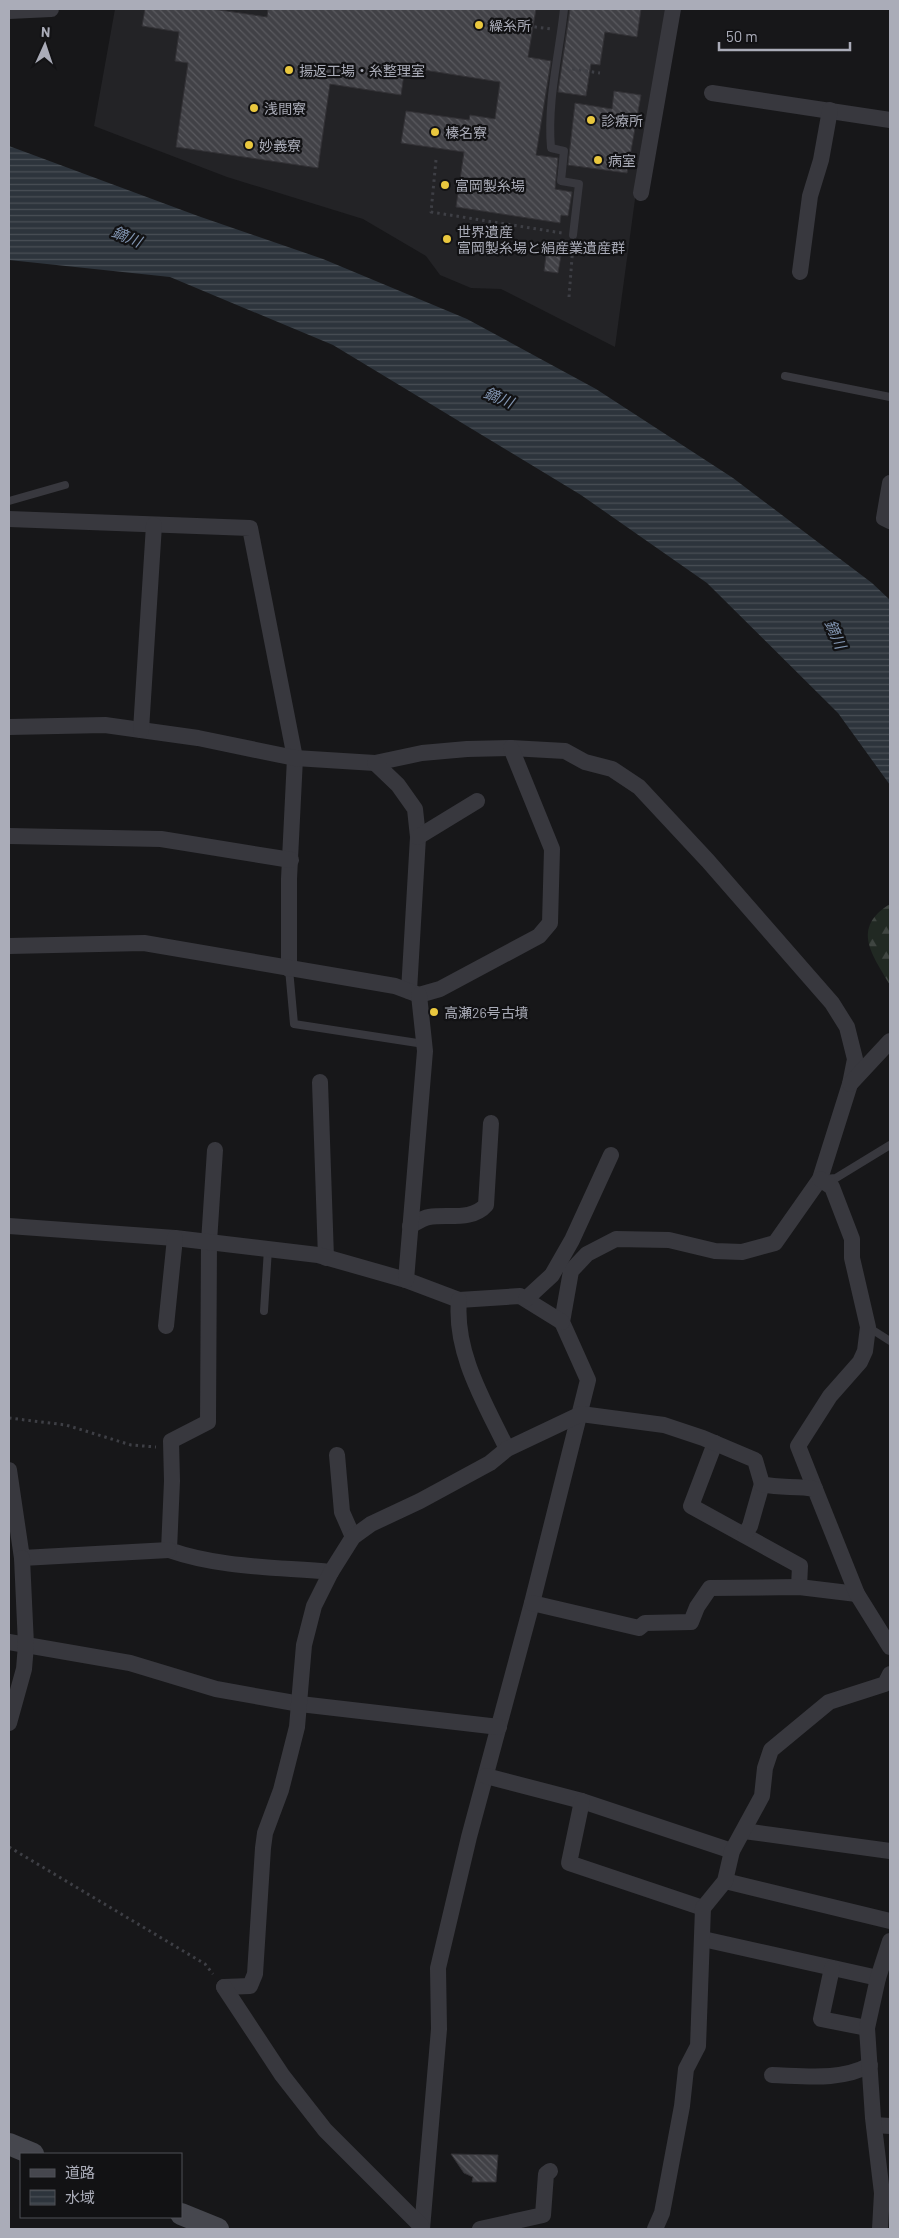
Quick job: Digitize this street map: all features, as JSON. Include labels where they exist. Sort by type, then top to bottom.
[{"type":"street","points":[[9,11],[51,9]]},
{"type":"street","points":[[641,193],[673,9]]},
{"type":"street","points":[[712,93],[890,120]]},
{"type":"street","points":[[800,272],[810,196],[821,160],[830,110]]},
{"type":"street","points":[[890,483],[884,518],[890,521]]},
{"type":"street","points":[[9,519],[250,528],[295,758],[290,860],[289,969]]},
{"type":"street","points":[[141,730],[154,525]]},
{"type":"street","points":[[9,727],[106,725],[198,738],[295,758],[375,763],[422,753],[511,748],[565,751],[585,762],[612,769],[639,787],[708,861],[832,1003],[847,1027],[855,1059],[850,1084],[820,1179],[775,1243],[742,1252],[715,1251],[669,1240],[616,1239],[587,1254],[570,1271],[562,1322],[588,1380],[532,1603],[469,1836],[438,1968],[439,2029],[422,2228]]},
{"type":"street","points":[[9,946],[144,943],[395,986],[414,993],[440,989],[464,978],[539,936],[550,923],[552,849],[511,748]]},
{"type":"street","points":[[375,763],[398,784],[415,809],[418,837],[414,993],[424,1044],[406,1280]]},
{"type":"street","points":[[418,837],[477,801]]},
{"type":"street","points":[[9,836],[161,839],[290,860]]},
{"type":"street","points":[[850,1084],[890,1041]]},
{"type":"street","points":[[320,1082],[326,1258]]},
{"type":"street","points":[[410,1226],[428,1217],[474,1213],[480,1211],[486,1205],[491,1123]]},
{"type":"street","points":[[169,1550],[172,1481],[171,1440],[208,1422],[209,1242],[215,1150]]},
{"type":"street","points":[[526,1299],[552,1275],[572,1240],[611,1155]]},
{"type":"street","points":[[820,1179],[832,1187],[852,1239],[852,1258],[868,1327],[865,1352],[860,1362],[830,1396],[798,1446],[857,1594],[888,1639]]},
{"type":"street","points":[[9,1226],[176,1238],[326,1258],[406,1280],[459,1300],[520,1296],[562,1322]]},
{"type":"street","points":[[166,1326],[176,1238]]},
{"type":"street","points":[[459,1300],[458,1315],[469,1370],[507,1449]]},
{"type":"street","points":[[224,1987],[250,1986],[256,1974],[263,1848],[291,1752],[300,1704],[304,1645],[314,1606],[331,1572],[353,1537],[371,1524],[420,1501],[490,1463],[507,1449],[581,1414],[664,1425],[715,1443],[755,1460],[762,1484],[750,1526],[745,1534]]},
{"type":"street","points":[[715,1443],[691,1506],[745,1534],[800,1566],[799,1587]]},
{"type":"street","points":[[337,1455],[342,1512],[353,1537]]},
{"type":"street","points":[[9,1470],[22,1558],[26,1645],[24,1670],[9,1723]]},
{"type":"street","points":[[762,1484],[772,1487],[797,1485],[815,1488]]},
{"type":"street","points":[[22,1558],[169,1550],[187,1556],[217,1561],[331,1572]]},
{"type":"street","points":[[532,1603],[639,1628],[645,1623],[691,1622],[697,1607],[710,1588],[799,1587],[857,1594]]},
{"type":"street","points":[[9,1642],[130,1663],[216,1688],[300,1704],[499,1727]]},
{"type":"street","points":[[655,2229],[662,2213],[682,2106],[686,2070],[698,2046],[704,1908],[725,1881],[732,1851],[762,1796],[765,1768],[770,1750],[830,1702],[884,1684],[890,1674]]},
{"type":"street","points":[[486,1776],[582,1801],[732,1851]]},
{"type":"street","points":[[582,1801],[569,1863],[704,1908]]},
{"type":"street","points":[[744,1831],[890,1851]]},
{"type":"street","points":[[725,1881],[890,1921]]},
{"type":"street","points":[[702,1939],[832,1968],[881,1986]]},
{"type":"street","points":[[883,2221],[882,2126],[870,2065],[867,2028],[881,1986],[890,1941]]},
{"type":"street","points":[[832,1968],[821,2019],[867,2028]]},
{"type":"street","points":[[224,1987],[282,2075],[325,2130],[369,2171],[422,2228]]},
{"type":"street","points":[[772,2075],[824,2077],[857,2072],[870,2065]]},
{"type":"street","points":[[9,2144],[31,2153]]},
{"type":"street","points":[[480,2229],[543,2215],[546,2174],[550,2171]]},
{"type":"street","points":[[182,2214],[218,2229]]},
{"type":"lane","points":[[564,9],[555,66],[550,133],[551,148],[564,151],[561,181],[579,184],[573,235]]},
{"type":"lane","points":[[785,376],[890,397]]},
{"type":"lane","points":[[9,501],[65,484]]},
{"type":"lane","points":[[289,969],[294,1024],[424,1044]]},
{"type":"lane","points":[[820,1179],[836,1178],[890,1145]]},
{"type":"lane","points":[[264,1311],[268,1249]]},
{"type":"lane","points":[[868,1327],[890,1341]]},
{"type":"path","points":[[528,26],[562,31]]},
{"type":"path","points":[[555,66],[600,73]]},
{"type":"path","points":[[436,160],[431,212],[573,235],[569,297]]},
{"type":"path","points":[[9,1418],[66,1425],[131,1445],[172,1448]]},
{"type":"path","points":[[9,1847],[205,1964],[224,1987]]},
{"type":"shaded area","name":"富岡製糸場","points":[[115,9],[667,9],[636,192],[615,347],[501,289],[471,288],[440,275],[426,256],[363,219],[227,177],[94,126]]},
{"type":"green space","points":[[890,904],[890,985],[872,952],[868,932],[871,922],[878,913]]},
{"type":"water","name":"鏑川","points":[[9,146],[198,216],[323,259],[467,319],[596,389],[733,478],[872,583],[890,600],[890,785],[838,713],[707,583],[581,495],[333,345],[170,277],[9,260]]},
{"type":"building","points":[[145,9],[213,9],[267,17],[268,9],[536,9],[528,57],[551,61],[536,155],[558,158],[555,189],[572,192],[568,216],[561,215],[560,223],[456,207],[464,152],[401,143],[406,111],[469,120],[470,115],[495,119],[500,82],[405,67],[401,95],[330,84],[318,168],[176,147],[188,63],[175,61],[179,32],[142,26]]},
{"type":"building","points":[[570,9],[641,9],[637,37],[605,32],[600,65],[591,64],[586,96],[558,92]]},
{"type":"building","points":[[614,91],[641,95],[627,173],[568,165],[575,103],[612,109]]},
{"type":"building","points":[[547,247],[562,250],[558,273],[544,271]]},
{"type":"building","points":[[451,2154],[498,2155],[496,2182],[472,2182],[473,2177],[464,2173]]},
{"type":"place","name":"繰糸所","points":[[479,25]]},
{"type":"place","name":"揚返工場・糸整理室","points":[[289,70]]},
{"type":"place","name":"浅間寮","points":[[254,108]]},
{"type":"place","name":"診療所","points":[[591,120]]},
{"type":"place","name":"榛名寮","points":[[435,132]]},
{"type":"place","name":"妙義寮","points":[[249,145]]},
{"type":"place","name":"病室","points":[[598,160]]},
{"type":"place","name":"富岡製糸場","points":[[445,185]]},
{"type":"place","name":"世界遺産 富岡製糸場と絹産業遺産群","points":[[447,239]]},
{"type":"place","name":"高瀬26号古墳","points":[[434,1012]]}]
